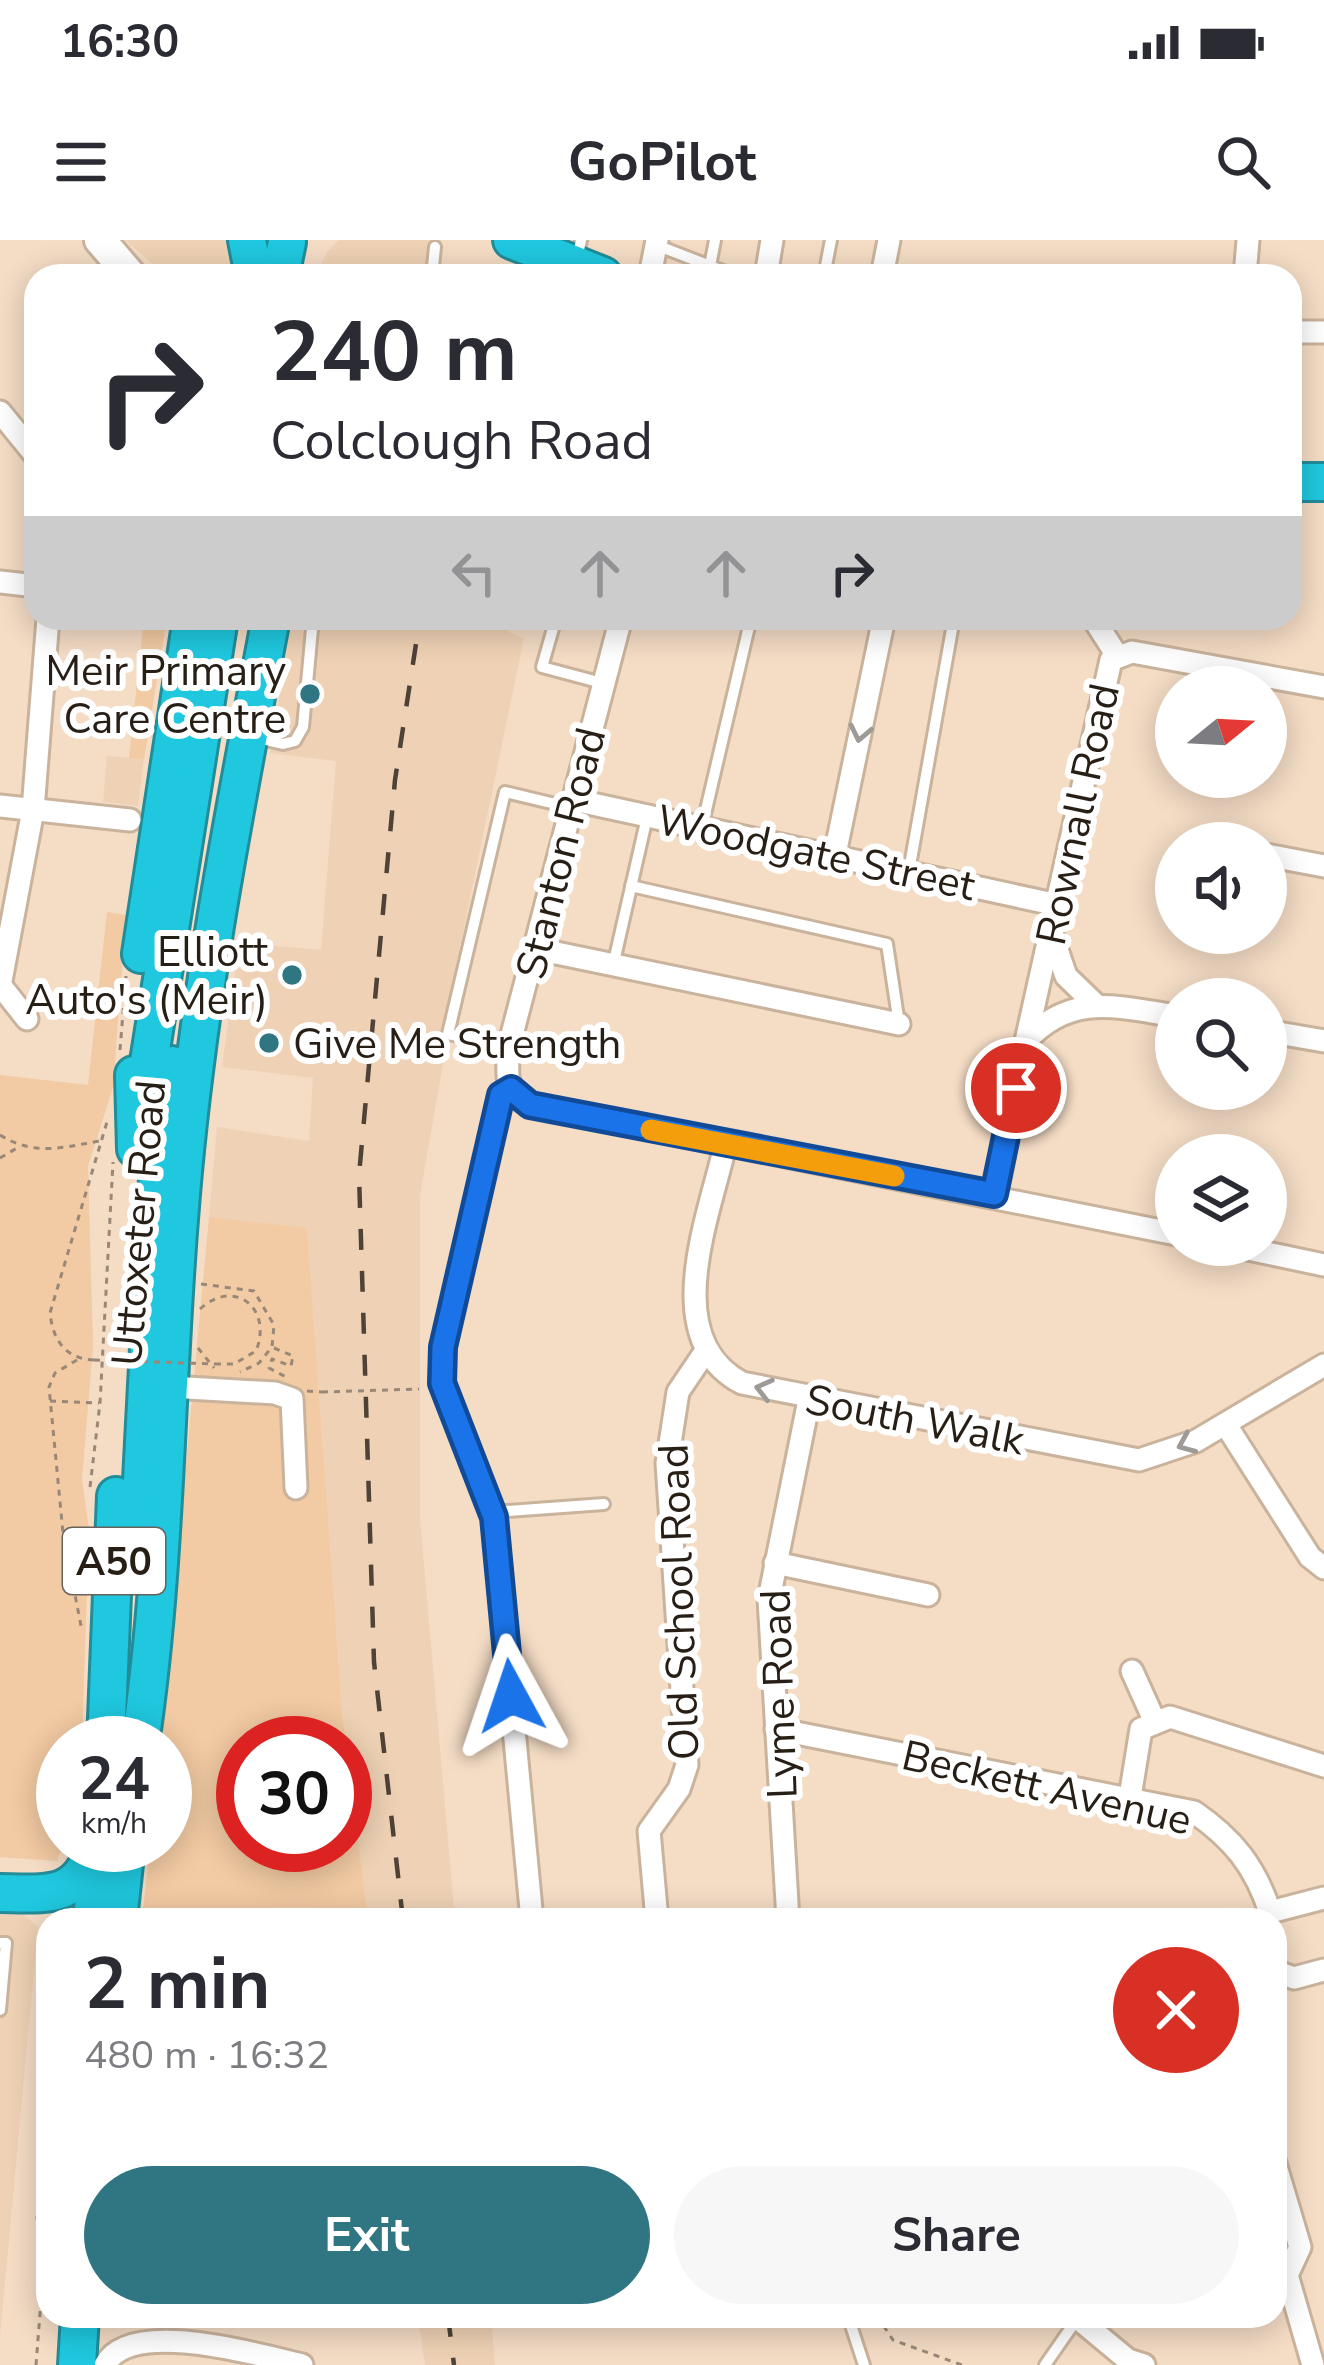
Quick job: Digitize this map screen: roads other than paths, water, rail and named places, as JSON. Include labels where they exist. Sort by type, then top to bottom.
[{"type":"highway","points":[[262,240],[289,241]]},
{"type":"highway","points":[[512,240],[587,260]]},
{"type":"highway","points":[[116,1148],[164,778],[190,630]]},
{"type":"highway","name":"A50","points":[[116,1148],[217,630]]},
{"type":"highway","name":"A50","points":[[137,1716],[144,1380],[159,1157],[191,926],[244,630]]},
{"type":"highway","name":"Uttoxeter Road","points":[[139,1716],[202,1011],[269,630]]},
{"type":"highway","name":"Uttoxeter Road","points":[[106,1716],[116,1148]]},
{"type":"highway","points":[[0,1895],[69,1888],[84,1872]]},
{"type":"highway","points":[[93,1908],[95,1872]]},
{"type":"highway","points":[[119,1908],[123,1872]]},
{"type":"highway","points":[[0,1895],[36,1911]]},
{"type":"highway","points":[[54,2365],[56,2328]]},
{"type":"highway","points":[[77,2365],[79,2328]]},
{"type":"street","points":[[100,240],[121,264]]},
{"type":"street","points":[[0,412],[24,441]]},
{"type":"street","points":[[27,1018],[0,986],[33,810],[47,630]]},
{"type":"street","name":"Stanton Road","points":[[511,1089],[508,1046],[617,630]]},
{"type":"street","points":[[835,854],[882,630]]},
{"type":"street","points":[[1100,630],[1116,655]]},
{"type":"street","name":"Rownall Road","points":[[994,1194],[1116,655],[1132,652],[1324,687]]},
{"type":"street","name":"Woodgate Street","points":[[573,804],[835,854],[1058,905]]},
{"type":"street","points":[[0,806],[130,820]]},
{"type":"street","points":[[1287,859],[1324,866]]},
{"type":"street","points":[[1051,930],[1066,976],[1094,1003]]},
{"type":"street","points":[[537,949],[899,1024]]},
{"type":"street","points":[[1027,1041],[1069,1009],[1094,1003],[1155,1013]]},
{"type":"street","points":[[1287,1035],[1324,1041]]},
{"type":"street","points":[[531,1908],[493,1512],[442,1383],[442,1362],[498,1103],[511,1089],[530,1105],[671,1141],[725,1146],[994,1194],[1155,1229]]},
{"type":"street","points":[[705,1352],[695,1327],[698,1263],[725,1146]]},
{"type":"street","points":[[1287,1257],[1324,1265]]},
{"type":"street","name":"South Walk","points":[[705,1352],[722,1373],[742,1383],[1121,1459],[1173,1451],[1226,1425],[1324,1365]]},
{"type":"street","name":"Old School Road","points":[[656,1908],[649,1831],[679,1789],[687,1765],[667,1463],[677,1391],[705,1352]]},
{"type":"street","points":[[170,1398],[275,1393],[292,1399],[296,1488]]},
{"type":"street","name":"Lyme Road","points":[[787,1908],[770,1599],[809,1400]]},
{"type":"street","points":[[1226,1425],[1310,1557],[1324,1568]]},
{"type":"street","points":[[775,1563],[928,1595]]},
{"type":"street","points":[[1132,1671],[1155,1722]]},
{"type":"street","points":[[1130,1797],[1141,1729],[1170,1717],[1324,1766]]},
{"type":"street","name":"Beckett Avenue","points":[[776,1729],[1194,1812],[1231,1837],[1260,1881],[1266,1908]]},
{"type":"street","points":[[1287,1910],[1324,1898]]},
{"type":"street","points":[[1287,1975],[1324,1970]]},
{"type":"street","points":[[1287,2203],[1300,2247],[1287,2263]]},
{"type":"street","points":[[1287,2288],[1313,2365]]},
{"type":"street","points":[[1089,2328],[1131,2363]]},
{"type":"street","points":[[105,2365],[126,2345],[170,2341],[302,2365]]},
{"type":"lane","points":[[656,242],[706,264]]},
{"type":"lane","points":[[433,264],[435,247]]},
{"type":"lane","points":[[248,736],[283,744],[295,740],[302,728],[313,630]]},
{"type":"lane","points":[[553,630],[542,667],[602,683]]},
{"type":"lane","points":[[702,827],[748,630]]},
{"type":"lane","points":[[909,871],[951,630]]},
{"type":"lane","points":[[508,1046],[448,1034],[505,792],[573,804]]},
{"type":"lane","points":[[613,965],[647,815]]},
{"type":"lane","points":[[631,886],[887,944],[899,1024]]},
{"type":"lane","points":[[493,1512],[604,1504]]},
{"type":"lane","points":[[0,1943],[6,1943],[0,2010]]},
{"type":"lane","points":[[852,2328],[864,2365]]},
{"type":"lane","points":[[1045,2365],[1069,2328]]},
{"type":"railway","points":[[402,1908],[374,1662],[359,1175],[395,780],[418,630]]},
{"type":"railway","points":[[449,2328],[454,2365]]},
{"type":"place","name":"Meir Primary Care Centre","points":[[310,694]]},
{"type":"place","name":"Elliott Auto's (Meir)","points":[[292,975]]},
{"type":"place","name":"Give Me Strength","points":[[269,1043]]}]
